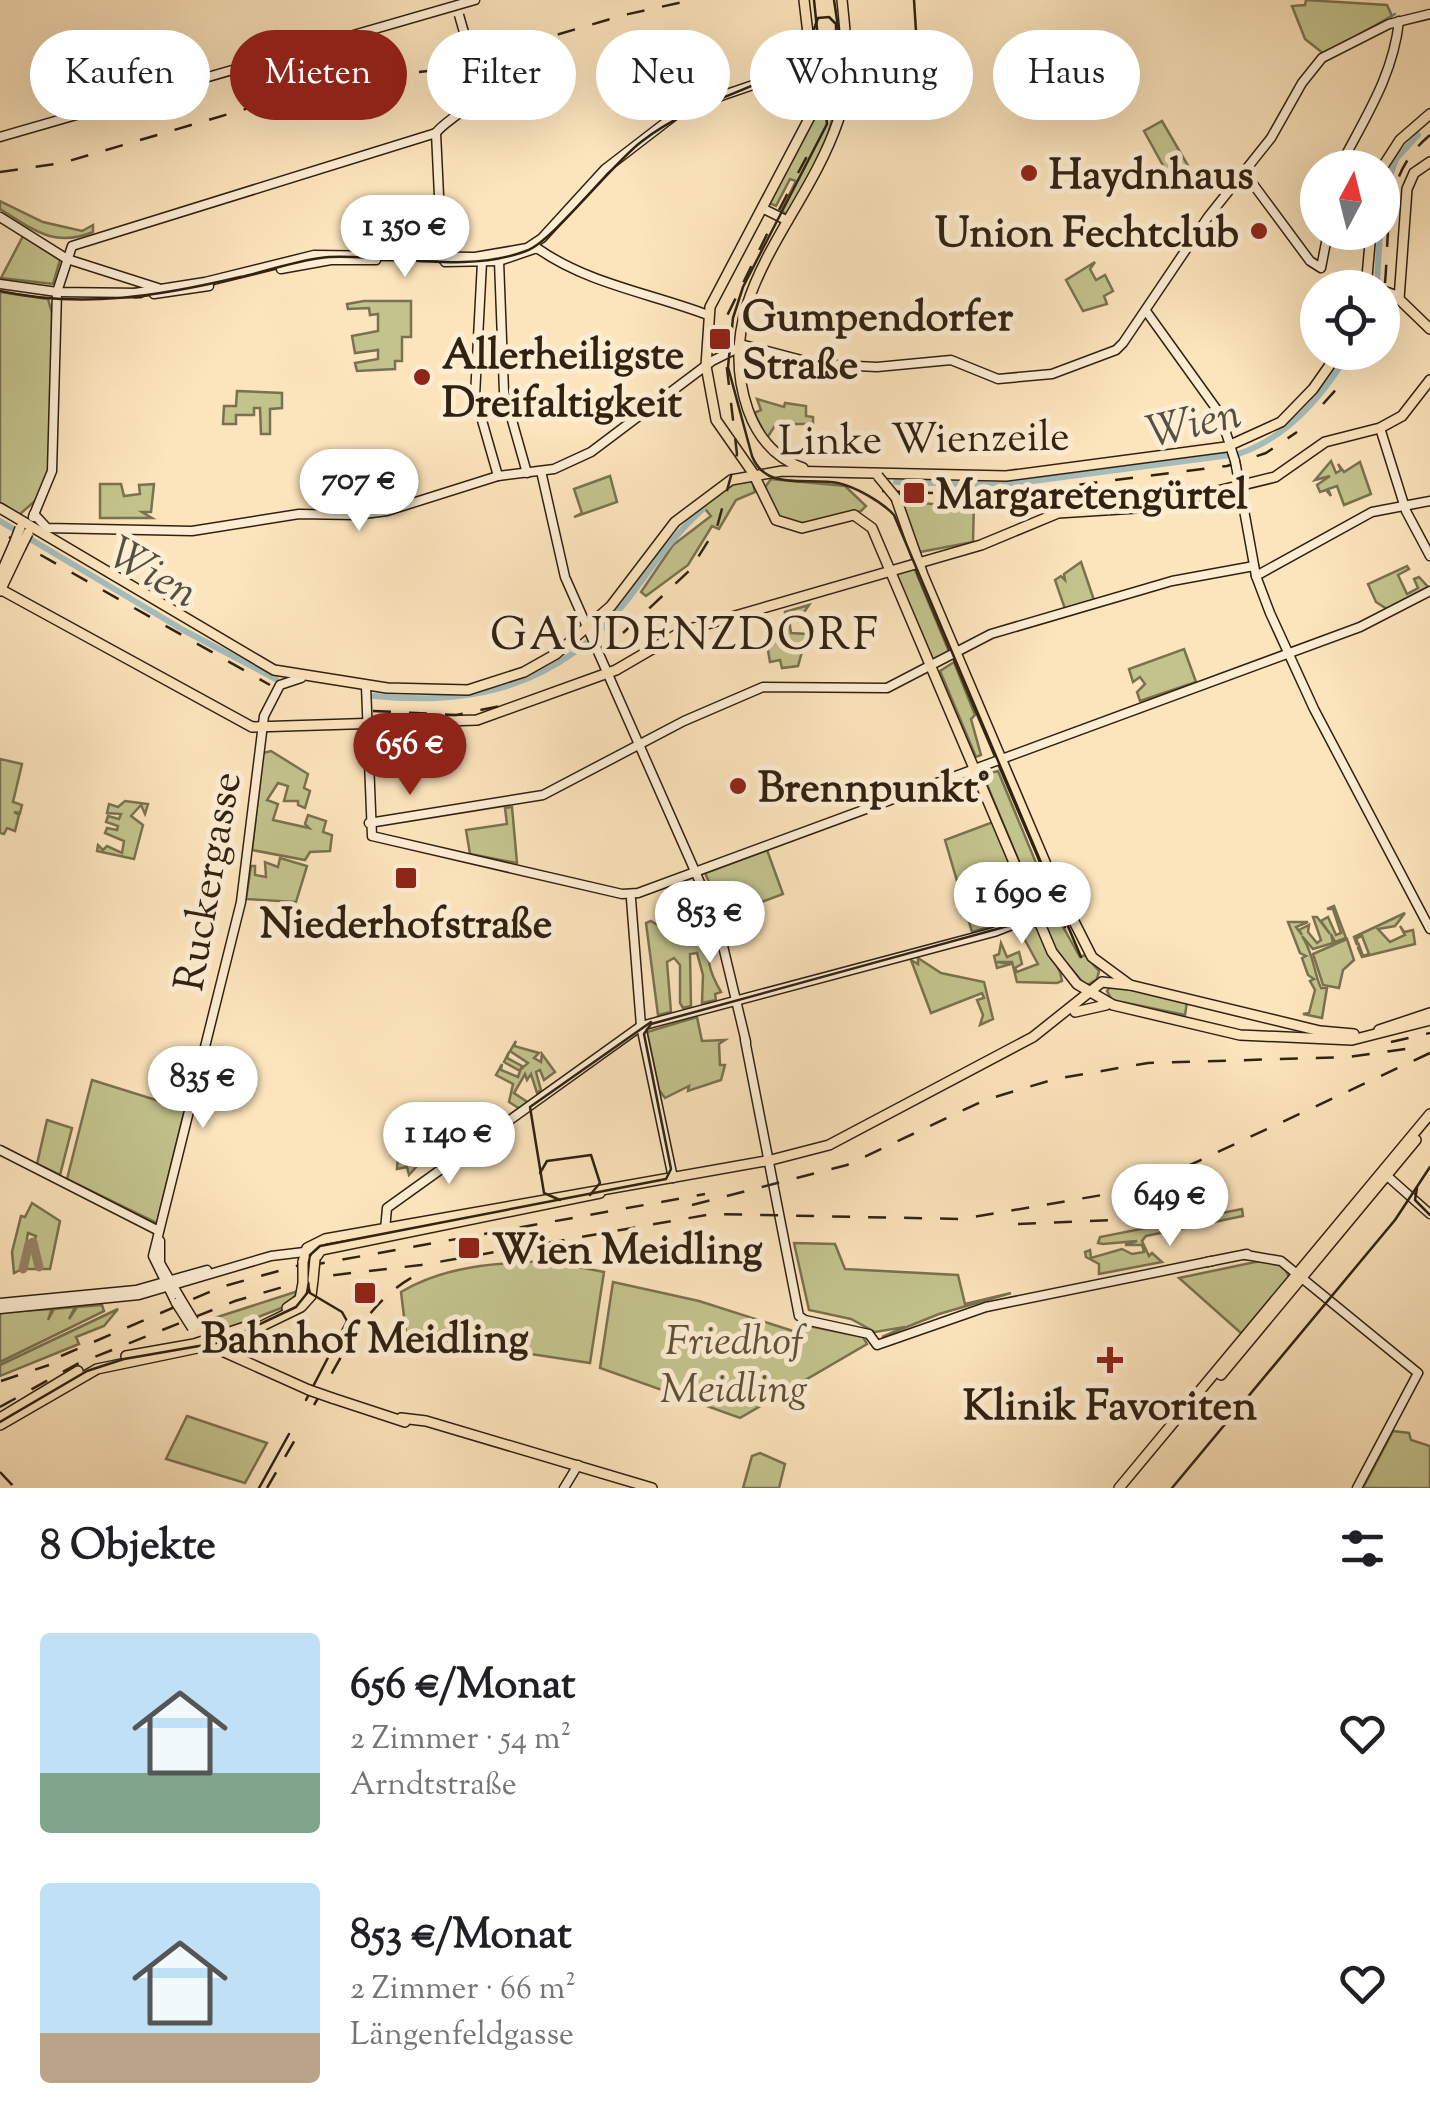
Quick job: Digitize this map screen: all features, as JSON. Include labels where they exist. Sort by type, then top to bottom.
[{"type":"main road","points":[[804,0],[808,30]]},
{"type":"main road","points":[[842,0],[845,30]]},
{"type":"main road","points":[[1395,150],[1406,134],[1430,114]]},
{"type":"main road","points":[[807,120],[708,315],[706,366],[714,414],[753,474],[770,514],[790,528],[847,515],[863,518],[872,528],[1052,952],[1077,984],[1113,1006],[1271,1042],[1340,1045],[1430,1019]]},
{"type":"main road","points":[[816,471],[779,456],[759,435],[741,385],[737,348],[744,306],[838,120]]},
{"type":"main road","points":[[1398,270],[1406,189],[1418,169],[1430,162]]},
{"type":"main road","points":[[1400,300],[1430,330]]},
{"type":"main road","name":"Linke Wienzeile","points":[[0,508],[26,528],[251,659],[301,678],[420,691],[479,688],[540,664],[589,628],[618,599],[682,515],[736,478],[816,471],[1006,476],[1232,448],[1281,422],[1328,370]]},
{"type":"main road","points":[[17,546],[0,590],[233,719],[262,728],[477,720],[611,672],[683,631],[890,568],[999,540],[1058,513],[1152,508],[1241,488],[1286,472],[1325,442],[1380,428],[1404,415],[1430,380]]},
{"type":"main road","points":[[736,478],[741,457]]},
{"type":"main road","points":[[760,490],[771,476],[816,471]]},
{"type":"main road","points":[[876,474],[896,498],[918,560],[1064,906],[1081,942],[1106,975],[1130,985],[1328,1032],[1369,1032],[1430,1019]]},
{"type":"main road","points":[[0,576],[26,528]]},
{"type":"main road","points":[[949,1080],[1036,1041],[1075,1012],[1106,975]]},
{"type":"main road","points":[[1077,984],[1080,1001]]},
{"type":"main road","points":[[312,1253],[384,1234],[830,1146],[1033,1038],[1092,994]]},
{"type":"main road","points":[[1075,1012],[1113,1006]]},
{"type":"main road","points":[[1384,1174],[1430,1114]]},
{"type":"main road","points":[[1123,1488],[1430,1122]]},
{"type":"main road","points":[[312,1253],[343,1236],[384,1234]]},
{"type":"main road","points":[[226,1348],[301,1308],[311,1296],[308,1282],[312,1253]]},
{"type":"main road","points":[[0,1421],[104,1367],[206,1345],[295,1304],[308,1282]]},
{"type":"main road","points":[[186,1346],[195,1327]]},
{"type":"main road","points":[[206,1345],[333,1399],[578,1464],[652,1488]]},
{"type":"main road","points":[[0,1421],[91,1366],[206,1345],[226,1348],[242,1363]]},
{"type":"street","points":[[0,137],[475,0]]},
{"type":"street","points":[[26,528],[52,471],[58,292],[73,246],[436,134],[460,117],[478,84],[456,7]]},
{"type":"street","points":[[34,512],[47,528],[192,531],[298,514],[370,514],[498,476],[570,464],[737,348],[754,346],[817,364],[877,367],[944,359],[998,379],[1062,370],[1116,350],[1322,58],[1399,21],[1430,14]]},
{"type":"street","points":[[1348,150],[1381,96],[1399,21]]},
{"type":"street","points":[[0,284],[58,292],[165,294],[321,254],[408,259],[498,258],[535,244],[605,168],[669,118],[750,86]]},
{"type":"street","points":[[436,134],[442,259]]},
{"type":"street","points":[[1244,172],[1300,248]]},
{"type":"street","points":[[762,208],[788,221]]},
{"type":"street","points":[[0,216],[66,259],[161,289]]},
{"type":"street","points":[[442,259],[482,262],[537,248],[588,278],[643,291],[708,315]]},
{"type":"street","points":[[1301,250],[1321,268],[1324,250]]},
{"type":"street","points":[[498,258],[504,392],[542,488],[565,577],[611,672],[723,936],[771,1160],[799,1316],[868,1334],[876,1345],[986,1307],[1246,1254],[1275,1252],[1418,1372],[1357,1488]]},
{"type":"street","points":[[482,262],[474,396],[498,476]]},
{"type":"street","points":[[135,293],[242,276]]},
{"type":"street","points":[[1146,310],[1225,425],[1241,488],[1256,576],[1288,653],[1430,929]]},
{"type":"street","points":[[1380,428],[1404,507],[1430,556]]},
{"type":"street","points":[[1256,576],[1372,512],[1430,501]]},
{"type":"street","points":[[369,823],[543,795],[763,687],[887,688],[991,634],[1172,581],[1254,566]]},
{"type":"street","points":[[366,686],[369,823],[371,834],[378,841],[635,895],[1000,756],[1360,626],[1430,592]]},
{"type":"street","name":"Ruckergasse","points":[[168,1283],[160,1260],[160,1231],[241,902],[264,716],[280,685],[301,678]]},
{"type":"street","points":[[635,895],[632,914],[642,1026],[672,1178]]},
{"type":"street","points":[[384,1234],[387,1208],[642,1026],[994,932],[1064,906]]},
{"type":"street","points":[[0,1150],[160,1231]]},
{"type":"street","points":[[1384,1174],[1430,1214]]},
{"type":"street","points":[[0,1306],[128,1291],[271,1256],[312,1253]]},
{"type":"street","points":[[168,1283],[206,1345]]},
{"type":"street","points":[[564,1488],[578,1464]]},
{"type":"green space","points":[[1306,0],[1387,5],[1392,16],[1324,54],[1305,39],[1292,6],[1305,5]]},
{"type":"green space","points":[[810,120],[832,120],[826,142],[788,215],[781,211],[796,181],[790,179],[776,206],[769,203]]},
{"type":"green space","points":[[1162,121],[1190,169],[1171,180],[1144,131]]},
{"type":"green space","points":[[0,201],[43,222],[82,231],[93,225],[93,232],[67,238],[45,234],[0,209]]},
{"type":"green space","points":[[23,236],[60,260],[53,284],[1,278]]},
{"type":"green space","points":[[1095,262],[1090,269],[1096,280],[1105,275],[1113,291],[1104,296],[1107,304],[1083,311],[1066,280]]},
{"type":"green space","points":[[0,292],[48,299],[52,313],[50,470],[36,500],[19,515],[0,503]]},
{"type":"green space","points":[[411,301],[411,337],[402,337],[402,361],[395,361],[395,369],[357,371],[355,363],[378,359],[378,350],[355,353],[352,336],[378,331],[378,314],[370,315],[369,308],[348,309],[347,304]]},
{"type":"green space","points":[[237,391],[282,393],[282,408],[270,409],[270,434],[261,434],[260,408],[254,408],[254,415],[236,415],[236,424],[223,424],[224,406],[236,406]]},
{"type":"green space","points":[[757,399],[784,407],[785,403],[806,406],[806,416],[813,417],[813,424],[776,424],[767,438],[754,413],[761,410]]},
{"type":"green space","points":[[1331,461],[1336,473],[1341,470],[1338,464],[1344,472],[1360,462],[1371,494],[1344,505],[1337,486],[1328,489],[1331,496],[1326,490],[1320,492],[1317,485],[1330,476],[1315,480]]},
{"type":"green space","points":[[610,476],[617,502],[574,517],[582,513],[574,489]]},
{"type":"green space","points":[[751,476],[755,492],[736,500],[719,529],[712,526],[688,565],[646,596],[641,592],[673,545],[711,516],[700,503]]},
{"type":"green space","points":[[771,479],[845,486],[866,506],[861,511],[799,525],[779,519],[763,490]]},
{"type":"green space","points":[[100,484],[121,484],[124,496],[140,494],[139,485],[154,484],[151,512],[142,512],[152,518],[100,518]]},
{"type":"green space","points":[[974,500],[973,542],[920,552],[902,505],[906,501],[941,505]]},
{"type":"green space","points":[[1081,562],[1094,600],[1065,609],[1055,580],[1061,576],[1065,580],[1064,574]]},
{"type":"green space","points":[[913,565],[950,654],[932,662],[894,570]]},
{"type":"green space","points":[[1407,566],[1409,569],[1398,575],[1407,594],[1418,588],[1414,579],[1419,577],[1429,588],[1387,609],[1376,602],[1368,584]]},
{"type":"green space","points":[[809,605],[798,621],[795,611],[788,612],[791,633],[807,634],[798,666],[782,668],[780,660],[770,662],[766,639],[786,634],[785,612]]},
{"type":"green space","points":[[1184,649],[1196,682],[1140,701],[1137,692],[1145,684],[1140,677],[1133,682],[1129,669]]},
{"type":"green space","points":[[954,662],[975,715],[971,719],[981,755],[976,757],[940,671]]},
{"type":"green space","points":[[271,751],[308,774],[304,788],[310,791],[305,808],[298,801],[284,801],[288,786],[278,783],[267,800],[278,804],[273,820],[309,828],[305,824],[308,815],[326,821],[323,832],[332,835],[330,851],[310,852],[305,860],[252,850],[263,753]]},
{"type":"green space","points":[[0,759],[22,764],[13,802],[22,805],[20,813],[14,812],[19,815],[15,831],[7,828],[4,834],[0,833]]},
{"type":"green space","points":[[998,771],[1053,904],[1039,910],[983,775]]},
{"type":"green space","points":[[125,801],[148,804],[145,814],[141,805],[131,816],[143,825],[134,859],[97,851],[98,845],[103,850],[107,846],[122,853],[124,841],[105,833],[107,828],[117,830],[118,826],[106,822],[108,816],[119,819],[121,814],[107,813],[109,804],[118,807]]},
{"type":"green space","points":[[512,807],[517,863],[470,854],[466,830],[507,824],[505,808]]},
{"type":"green space","points":[[993,822],[1032,914],[972,932],[945,840]]},
{"type":"green space","points":[[767,850],[783,894],[724,916],[705,873]]},
{"type":"green space","points":[[280,858],[307,866],[296,902],[246,899],[251,866],[255,866],[255,875],[266,877],[265,862],[278,867]]},
{"type":"green space","points":[[1334,906],[1346,938],[1335,942],[1331,934],[1333,943],[1313,949],[1302,936],[1321,988],[1327,988],[1322,1018],[1303,1014],[1309,1013],[1315,990],[1310,981],[1314,979],[1308,975],[1302,958],[1306,956],[1300,953],[1288,922],[1308,922],[1296,927],[1302,935],[1299,930],[1309,925],[1308,932],[1317,943],[1321,940],[1313,917],[1330,934],[1321,921],[1328,917],[1336,935],[1341,933],[1333,909],[1327,909]]},
{"type":"green space","points":[[1405,913],[1395,926],[1378,929],[1390,942],[1405,935],[1400,926],[1404,932],[1413,930],[1415,944],[1362,957],[1359,945],[1363,956],[1369,954],[1362,936],[1357,938],[1357,945],[1354,937]]},
{"type":"green space","points":[[1058,918],[1080,957],[1085,955],[1099,971],[1097,979],[1086,986],[1056,951],[1045,924]]},
{"type":"green space","points":[[651,921],[688,943],[696,939],[712,946],[709,963],[721,992],[715,994],[716,1000],[702,1003],[703,975],[697,953],[690,954],[691,1006],[683,1008],[680,965],[674,958],[667,962],[671,1012],[658,1015],[646,923]]},
{"type":"green space","points":[[1036,926],[1062,981],[1017,982],[1012,962],[997,962],[1011,964],[997,968],[994,956],[999,954],[1001,943],[1007,957],[1019,952],[1022,964],[1015,968],[1017,972],[1038,964],[1020,931]]},
{"type":"green space","points":[[1347,939],[1354,960],[1343,970],[1339,988],[1323,985],[1313,954]]},
{"type":"green space","points":[[918,958],[941,973],[984,982],[993,1019],[980,1025],[983,1015],[977,1000],[984,998],[982,993],[931,1013],[911,960],[918,964]]},
{"type":"green space","points":[[1112,984],[1187,1002],[1185,1015],[1112,1000],[1107,991]]},
{"type":"green space","points":[[697,1017],[702,1041],[725,1040],[719,1044],[720,1065],[725,1065],[721,1080],[688,1091],[689,1086],[665,1098],[659,1090],[647,1032]]},
{"type":"green space","points":[[516,1041],[514,1046],[539,1053],[534,1058],[541,1062],[542,1054],[555,1072],[544,1080],[540,1070],[536,1072],[541,1090],[537,1093],[531,1074],[527,1080],[525,1074],[514,1093],[529,1103],[520,1109],[509,1102],[513,1084],[496,1075],[502,1064],[501,1070],[518,1077],[520,1071],[504,1062],[509,1052],[507,1058],[522,1066],[520,1070],[528,1063],[510,1051]]},
{"type":"green space","points":[[92,1080],[185,1109],[157,1223],[67,1179]]},
{"type":"green space","points":[[460,1113],[460,1120],[469,1124],[463,1128],[463,1123],[454,1125],[452,1133],[462,1131],[457,1135],[459,1141],[440,1137],[439,1142],[448,1148],[430,1161],[426,1156],[409,1175],[407,1167],[397,1169],[399,1146],[418,1144],[419,1135],[430,1135],[424,1124],[432,1129],[432,1136],[439,1136],[434,1125],[449,1129]]},
{"type":"green space","points":[[47,1120],[72,1128],[60,1175],[37,1164]]},
{"type":"green space","points":[[32,1203],[60,1221],[50,1269],[24,1269],[36,1236],[28,1233],[22,1269],[14,1273],[12,1252],[21,1216],[25,1217]]},
{"type":"green space","points":[[1242,1209],[1243,1216],[1146,1236],[1142,1241],[1149,1256],[1152,1253],[1162,1262],[1099,1274],[1099,1264],[1086,1257],[1085,1252],[1090,1250],[1091,1258],[1122,1249],[1132,1254],[1144,1252],[1142,1245],[1125,1245],[1137,1241],[1103,1244],[1098,1243],[1100,1237]]},
{"type":"green space","points":[[794,1243],[835,1244],[845,1269],[958,1275],[965,1304],[1011,1293],[939,1314],[882,1337],[905,1327],[875,1332],[851,1319],[809,1310]]},
{"type":"green space","points":[[1249,1256],[1278,1263],[1289,1277],[1242,1334],[1179,1278],[1260,1261],[1243,1259]]},
{"type":"green space","name":"Friedhof Meidling","points":[[548,1261],[604,1272],[590,1363],[399,1334],[406,1333],[401,1292],[418,1283],[473,1267]]},
{"type":"green space","name":"Friedhof Meidling","points":[[613,1282],[699,1301],[793,1331],[804,1325],[863,1337],[867,1344],[740,1418],[600,1368]]},
{"type":"green space","points":[[298,1291],[289,1305],[215,1334],[199,1323]]},
{"type":"green space","points":[[102,1305],[104,1311],[0,1362],[0,1312],[52,1309],[48,1320],[54,1309],[75,1307],[69,1319],[77,1307]]},
{"type":"green space","points":[[118,1309],[104,1326],[76,1337],[79,1344],[0,1376],[0,1365]]},
{"type":"green space","points":[[187,1416],[267,1443],[245,1483],[166,1459]]},
{"type":"green space","points":[[1393,1431],[1409,1433],[1411,1440],[1430,1446],[1430,1488],[1363,1488]]},
{"type":"green space","points":[[760,1453],[785,1464],[779,1488],[743,1488],[752,1456]]},
{"type":"waterway","points":[[1386,19],[1395,14]]},
{"type":"waterway","name":"Wien","points":[[1400,155],[1418,135]]},
{"type":"waterway","name":"Wien","points":[[1378,270],[1379,250]]},
{"type":"waterway","name":"Wien","points":[[896,482],[1003,485],[1238,454],[1288,426],[1337,370]]},
{"type":"waterway","name":"Wien","points":[[374,696],[411,698],[479,693],[542,672],[599,632],[703,509]]},
{"type":"waterway","name":"Wien","points":[[0,521],[185,631],[276,679]]},
{"type":"taxiway","points":[[33,1242],[39,1267]]},
{"type":"taxiway","points":[[23,1269],[29,1244]]},
{"type":"tram line","points":[[814,0],[827,124],[743,287],[733,318],[728,367],[752,456],[767,475],[789,481],[845,485],[876,500],[894,515],[1081,957]]},
{"type":"tram line","points":[[834,0],[840,40],[854,48],[912,39],[916,31],[914,0]]},
{"type":"tram line","points":[[0,291],[61,299],[121,298],[210,284],[318,258],[454,262],[503,258],[526,251],[551,233],[641,142],[664,126],[789,69],[836,41],[836,24],[829,17],[818,18],[814,29]]},
{"type":"tram line","points":[[0,1422],[87,1371],[124,1359],[222,1342],[296,1307],[308,1292],[310,1255],[320,1246],[666,1179],[671,1169],[644,1034],[651,1024],[1048,915],[1058,917],[1065,927]]},
{"type":"tram line","points":[[560,1200],[544,1193],[530,1107],[651,1022]]},
{"type":"tram line","points":[[540,1173],[547,1161],[591,1155],[600,1183],[590,1195]]},
{"type":"tram line","points":[[1172,1488],[1395,1220],[1430,1167]]},
{"type":"tram line","points":[[1417,1188],[1415,1200],[1430,1215]]},
{"type":"tram line","points":[[306,1400],[347,1321],[342,1312],[310,1293],[307,1281]]},
{"type":"tram line","points":[[259,1488],[289,1434]]},
{"type":"railway","points":[[0,172],[62,163],[344,80],[437,70],[624,15],[692,0]]},
{"type":"railway","points":[[1386,270],[1396,184],[1414,151],[1430,135]]},
{"type":"railway","points":[[798,173],[812,147]]},
{"type":"railway","points":[[779,210],[794,181]]},
{"type":"railway","points":[[623,633],[690,570],[717,527],[737,454],[722,326],[772,224]]},
{"type":"railway","points":[[1323,404],[1341,384]]},
{"type":"railway","points":[[936,495],[1005,494],[1227,466],[1266,453],[1297,432]]},
{"type":"railway","points":[[882,491],[933,493]]},
{"type":"railway","points":[[9,537],[270,685]]},
{"type":"railway","points":[[373,711],[456,715],[505,705]]},
{"type":"railway","points":[[1391,1042],[1430,1033]]},
{"type":"railway","points":[[692,1205],[847,1165],[985,1100],[1055,1079],[1148,1063],[1349,1057],[1412,1048]]},
{"type":"railway","points":[[0,1407],[77,1364],[235,1301],[317,1277],[421,1265],[712,1214],[961,1219],[1114,1193],[1175,1172],[1430,1053]]},
{"type":"railway","points":[[307,1266],[705,1194]]},
{"type":"railway","points":[[1018,1224],[1138,1219]]},
{"type":"railway","points":[[61,1356],[221,1287],[318,1260]]},
{"type":"railway","points":[[314,1405],[373,1310],[406,1281],[427,1270]]},
{"type":"railway","points":[[1,1381],[49,1365]]},
{"type":"railway","points":[[267,1488],[296,1438]]},
{"type":"railway","points":[[0,1472],[15,1488]]},
{"type":"place","name":"Haydnhaus","points":[[1029,173]]},
{"type":"place","name":"Union Fechtclub","points":[[1259,231]]},
{"type":"place","name":"Gumpendorfer Straße","points":[[720,339]]},
{"type":"place","name":"Allerheiligste Dreifaltigkeit","points":[[422,377]]},
{"type":"place","name":"Margaretengürtel","points":[[914,493]]},
{"type":"place","name":"Brennpunkt°","points":[[738,786]]},
{"type":"place","name":"Niederhofstraße","points":[[406,878]]},
{"type":"place","name":"Wien Meidling","points":[[469,1248]]},
{"type":"place","name":"Bahnhof Meidling","points":[[365,1293]]},
{"type":"place","name":"Klinik Favoriten","points":[[1110,1360]]},
{"type":"district","name":"GAUDENZDORF","points":[[685,633]]}]
